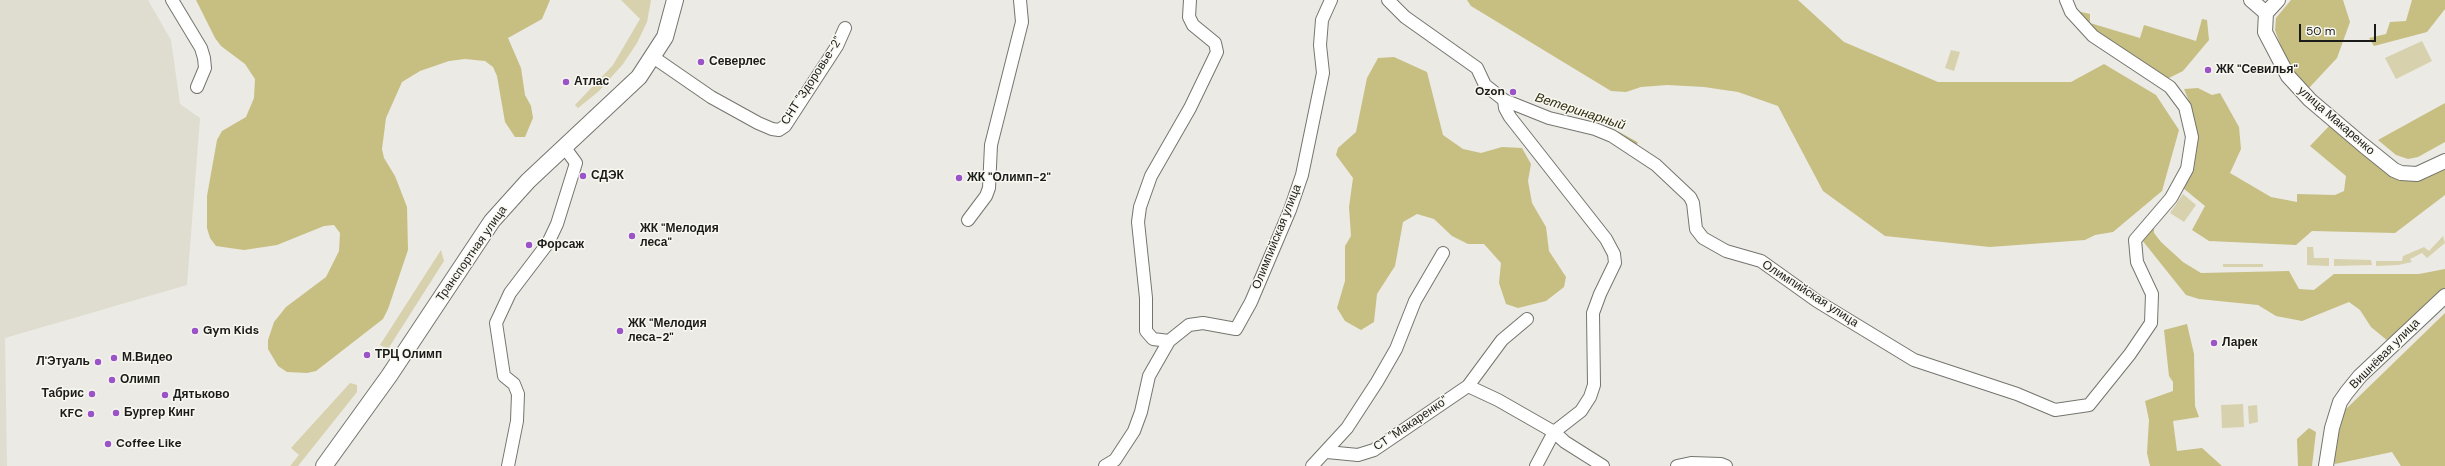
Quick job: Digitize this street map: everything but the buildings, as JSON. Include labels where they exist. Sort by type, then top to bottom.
[{"type":"main road","name":"Транспортная улица","points":[[324,466],[389,376],[492,222],[528,181],[623,95],[653,57],[664,37],[675,0]]},
{"type":"street","points":[[172,0],[203,53],[204,68],[197,87]]},
{"type":"street","points":[[968,220],[986,196],[989,188],[991,145],[1022,22],[1020,0]]},
{"type":"street","points":[[1169,340],[1153,339],[1146,331],[1146,298],[1138,222],[1140,207],[1151,176],[1190,108],[1216,52],[1215,43],[1193,25],[1189,17],[1190,0]]},
{"type":"street","name":"Олимпийская улица","points":[[1105,466],[1115,460],[1134,431],[1141,412],[1149,376],[1169,340],[1189,325],[1202,323],[1236,329],[1251,302],[1290,210],[1302,175],[1309,131],[1323,73],[1320,45],[1322,20],[1331,0]]},
{"type":"street","name":"Олимпийская улица","points":[[1388,0],[1404,17],[1477,68],[1485,84],[1504,100],[1548,118],[1595,129],[1627,144],[1656,165],[1690,197],[1693,203],[1696,230],[1703,238],[1726,251],[1761,261],[1817,301],[1914,360],[2017,394],[2055,410],[2089,405],[2130,354],[2151,323],[2152,294],[2137,262],[2135,240],[2171,198],[2187,169],[2192,137],[2185,107],[2170,87],[2093,36],[2071,12],[2066,0]]},
{"type":"street","points":[[2251,0],[2266,13],[2278,0]]},
{"type":"street","name":"улица Макаренко","points":[[2266,13],[2265,32],[2288,76],[2310,100],[2363,145],[2394,170],[2401,173],[2418,174],[2445,161]]},
{"type":"street","name":"СНТ \"Здоровье-2\"","points":[[653,57],[711,97],[758,123],[772,129],[779,130],[784,126],[837,46],[845,28]]},
{"type":"street","name":"Олимпийская улица","points":[[1504,100],[1505,108],[1510,117],[1606,239],[1614,254],[1615,263],[1612,272],[1600,294],[1593,313],[1594,385],[1590,397],[1581,411],[1569,422],[1554,432],[1536,466]]},
{"type":"street","points":[[508,466],[517,421],[518,394],[514,384],[504,376],[496,323],[510,293],[548,243],[557,224],[575,168],[575,159],[565,148]]},
{"type":"street","points":[[1312,466],[1327,452],[1347,428],[1377,382],[1396,349],[1415,301],[1443,254]]},
{"type":"street","name":"Вишнёвая улица","points":[[2326,466],[2332,428],[2340,402],[2347,392],[2360,376],[2445,296]]},
{"type":"street","points":[[1527,319],[1502,340],[1468,386],[1498,400],[1554,432],[1565,442],[1602,466]]},
{"type":"street","name":"СТ \"Макаренко\"","points":[[1327,452],[1358,455],[1374,450],[1468,386]]},
{"type":"street","points":[[1677,466],[1691,463],[1710,463],[1726,466]]},
{"type":"shaded area","points":[[0,0],[148,0],[171,40],[180,104],[200,118],[187,285],[5,338],[7,466],[0,466]]},
{"type":"shaded area","points":[[196,0],[550,0],[542,19],[508,38],[521,68],[525,95],[531,106],[533,118],[525,137],[515,137],[505,122],[497,76],[493,67],[485,61],[465,59],[449,61],[420,71],[402,82],[386,118],[382,149],[384,158],[395,176],[407,207],[408,250],[388,309],[383,319],[316,371],[307,373],[287,372],[278,366],[268,349],[268,340],[274,322],[286,307],[326,277],[339,251],[340,233],[334,225],[324,226],[277,245],[244,250],[216,246],[210,238],[207,228],[207,196],[217,140],[222,131],[246,117],[254,98],[255,79],[245,64],[221,46],[215,38]]},
{"type":"shaded area","points":[[621,0],[651,0],[647,22],[637,43],[623,64],[599,91],[578,108],[575,105],[613,65],[640,19]]},
{"type":"shaded area","points":[[1467,0],[1798,0],[1844,42],[1938,82],[2071,82],[2104,64],[2156,95],[2179,130],[2162,191],[2113,232],[2095,235],[2085,240],[1990,247],[1885,236],[1823,191],[1778,106],[1738,92],[1704,87],[1667,85],[1641,87],[1626,92],[1611,91],[1471,6]]},
{"type":"shaded area","points":[[2291,0],[2343,0],[2350,22],[2337,58],[2309,88],[2293,71],[2284,55],[2275,30],[2276,18]]},
{"type":"shaded area","points":[[2412,0],[2445,0],[2445,9],[2427,32],[2374,46],[2369,38],[2386,34],[2390,22],[2406,21]]},
{"type":"shaded area","points":[[2073,10],[2090,14],[2090,23],[2140,38],[2144,25],[2196,41],[2202,19],[2207,20],[2209,40],[2183,71],[2167,79],[2095,34]]},
{"type":"shaded area","points":[[2422,41],[2432,61],[2396,79],[2385,58]]},
{"type":"shaded area","points":[[1951,50],[1960,52],[1954,71],[1945,68]]},
{"type":"shaded area","points":[[1394,57],[1427,72],[1443,135],[1463,149],[1481,153],[1502,147],[1522,148],[1531,164],[1528,181],[1532,203],[1546,227],[1549,251],[1566,277],[1564,287],[1546,301],[1518,308],[1506,304],[1499,283],[1501,263],[1484,244],[1468,244],[1452,236],[1434,219],[1417,214],[1403,222],[1395,266],[1377,294],[1374,322],[1361,330],[1345,321],[1337,308],[1345,281],[1345,246],[1351,236],[1349,207],[1353,178],[1336,155],[1338,148],[1356,132],[1367,78],[1378,58]]},
{"type":"shaded area","points":[[2198,88],[2212,95],[2220,93],[2239,127],[2241,149],[2230,173],[2271,197],[2297,202],[2297,194],[2335,195],[2344,191],[2346,176],[2310,146],[2332,123],[2386,170],[2445,166],[2445,195],[2395,233],[2312,231],[2296,245],[2209,241],[2192,230],[2205,206],[2183,188],[2197,135],[2191,106],[2184,89]]},
{"type":"shaded area","points":[[2445,103],[2445,142],[2418,157],[2408,159],[2396,155],[2378,140]]},
{"type":"shaded area","points":[[2183,194],[2196,205],[2184,222],[2170,213]]},
{"type":"shaded area","points":[[2154,223],[2154,233],[2161,242],[2183,262],[2201,273],[2289,271],[2299,289],[2314,290],[2334,274],[2419,274],[2445,269],[2445,289],[2388,341],[2371,327],[2360,310],[2349,302],[2302,321],[2276,316],[2258,305],[2199,299],[2186,295],[2142,240]]},
{"type":"shaded area","points":[[2443,236],[2445,243],[2427,258],[2422,253],[2410,259],[2412,262],[2398,265],[2376,266],[2376,261],[2402,261],[2403,256],[2424,247],[2429,251]]},
{"type":"shaded area","points":[[2307,247],[2313,247],[2314,258],[2329,258],[2329,266],[2307,265]]},
{"type":"shaded area","points":[[441,250],[444,261],[388,349],[380,345]]},
{"type":"shaded area","points":[[2334,259],[2371,260],[2372,265],[2334,266]]},
{"type":"shaded area","points":[[2223,264],[2263,264],[2263,267],[2223,267]]},
{"type":"shaded area","points":[[2445,313],[2445,466],[2401,466],[2392,452],[2335,464],[2333,454],[2345,410]]},
{"type":"shaded area","points":[[2187,324],[2194,354],[2195,406],[2199,417],[2173,421],[2177,451],[2202,448],[2222,466],[2150,466],[2147,453],[2149,420],[2145,401],[2173,391],[2173,382],[2169,376],[2164,330]]},
{"type":"shaded area","points":[[350,383],[357,385],[357,392],[298,466],[290,466],[299,455],[291,448]]},
{"type":"shaded area","points":[[2243,404],[2244,427],[2222,428],[2221,405]]},
{"type":"shaded area","points":[[2257,405],[2258,422],[2249,424],[2248,406]]},
{"type":"shaded area","points":[[2309,428],[2316,432],[2312,466],[2298,466],[2297,439]]},
{"type":"waterway","name":"Ветеринарный","points":[[1618,133],[1636,143]]},
{"type":"place","name":"Северлес","points":[[701,62]]},
{"type":"place","name":"ЖК \"Севилья\"","points":[[2208,70]]},
{"type":"place","name":"Атлас","points":[[566,82]]},
{"type":"place","name":"Ozon","points":[[1513,92]]},
{"type":"place","name":"СДЭК","points":[[583,176]]},
{"type":"place","name":"ЖК \"Олимп-2\"","points":[[959,178]]},
{"type":"place","name":"ЖК \"Мелодия леса\"","points":[[632,236]]},
{"type":"place","name":"Форсаж","points":[[529,245]]},
{"type":"place","name":"Gym Kids","points":[[195,331]]},
{"type":"place","name":"ЖК \"Мелодия леса-2\"","points":[[620,331]]},
{"type":"place","name":"Ларек","points":[[2214,343]]},
{"type":"place","name":"ТРЦ Олимп","points":[[367,355]]},
{"type":"place","name":"М.Видео","points":[[114,358]]},
{"type":"place","name":"Л'Этуаль","points":[[98,362]]},
{"type":"place","name":"Олимп","points":[[112,380]]},
{"type":"place","name":"Табрис","points":[[92,394]]},
{"type":"place","name":"Дятьково","points":[[165,395]]},
{"type":"place","name":"Бургер Кинг","points":[[116,413]]},
{"type":"place","name":"KFC","points":[[91,414]]},
{"type":"place","name":"Coffee Like","points":[[108,444]]}]
